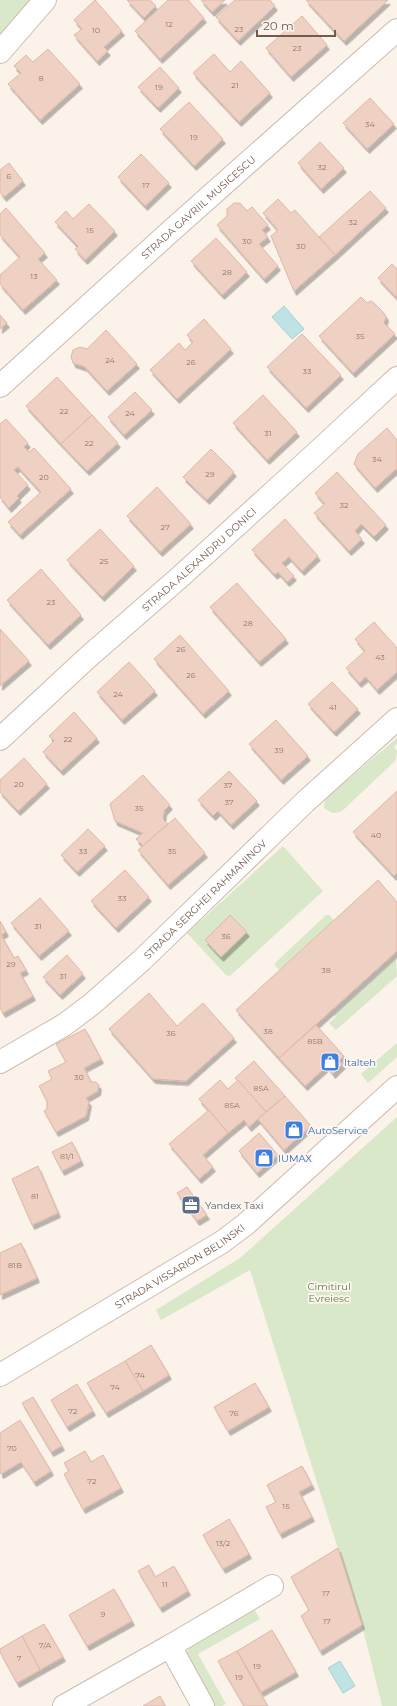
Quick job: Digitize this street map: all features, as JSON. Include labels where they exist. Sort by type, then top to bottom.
[{"type":"street","points":[[0,52],[45,0]]},
{"type":"street","name":"STRADA GAVRIIL MUSICESCU","points":[[0,386],[397,30]]},
{"type":"street","name":"STRADA ALEXANDRU DONICI","points":[[0,739],[87,658],[180,577],[314,456],[397,378]]},
{"type":"street","name":"STRADA SERGHEI RAHMANINOV","points":[[0,1062],[64,1025],[92,1004],[142,960],[294,812],[397,719]]},
{"type":"street","name":"STRADA VISSARION BELINSKI","points":[[0,1375],[222,1242],[246,1224],[397,1087]]},
{"type":"street","points":[[64,1706],[272,1586]]},
{"type":"street","points":[[170,1646],[204,1706]]},
{"type":"green space","points":[[0,0],[30,0],[0,36]]},
{"type":"green space","points":[[397,738],[397,744],[394,747],[397,751],[396,760],[341,812],[332,813],[324,808],[325,799]]},
{"type":"green space","points":[[283,846],[323,891],[230,976],[226,975],[187,933]]},
{"type":"green space","points":[[326,915],[329,915],[334,920],[279,970],[274,964]]},
{"type":"green space","points":[[396,959],[397,976],[336,1030],[329,1023],[336,1017],[334,1015]]},
{"type":"green space","points":[[397,1043],[397,1057],[368,1083],[361,1074]]},
{"type":"green space","name":"Cimitirul Evreiesc","points":[[397,1117],[397,1706],[382,1706],[362,1625],[250,1270],[161,1320],[156,1310],[240,1258]]},
{"type":"green space","points":[[254,1609],[260,1619],[198,1654],[226,1704],[214,1706],[189,1660],[187,1652],[191,1646]]},
{"type":"water","points":[[284,306],[304,329],[292,339],[272,317]]},
{"type":"water","points":[[340,1661],[355,1686],[343,1693],[328,1668]]},
{"type":"building","points":[[95,0],[122,31],[104,47],[108,51],[97,61],[74,35],[82,29],[74,20]]},
{"type":"building","points":[[127,0],[150,0],[156,6],[144,18]]},
{"type":"building","points":[[168,0],[188,0],[204,18],[160,59],[135,31]]},
{"type":"building","points":[[201,0],[225,0],[212,12]]},
{"type":"building","points":[[235,0],[270,0],[275,6],[238,41],[216,17]]},
{"type":"building","points":[[306,0],[388,0],[344,41]]},
{"type":"building","points":[[302,16],[327,45],[291,77],[266,48]]},
{"type":"building","points":[[48,49],[80,84],[40,120],[8,84],[21,73],[14,66],[26,55],[33,62]]},
{"type":"building","points":[[214,54],[230,72],[241,61],[270,93],[239,122],[193,73]]},
{"type":"building","points":[[160,67],[179,88],[158,108],[138,87]]},
{"type":"building","points":[[370,98],[394,124],[367,149],[343,123]]},
{"type":"building","points":[[189,102],[223,139],[194,166],[160,129]]},
{"type":"building","points":[[320,142],[344,168],[321,189],[298,163]]},
{"type":"building","points":[[141,154],[169,183],[145,206],[118,177]]},
{"type":"building","points":[[9,163],[23,181],[4,197],[0,192],[0,170]]},
{"type":"building","points":[[370,191],[386,208],[335,255],[319,237]]},
{"type":"building","points":[[278,199],[291,213],[295,210],[335,255],[294,291],[271,236],[278,230],[263,213]]},
{"type":"building","points":[[234,203],[240,203],[247,211],[252,207],[268,225],[262,230],[268,237],[259,244],[278,266],[264,279],[217,225],[227,216],[227,209]]},
{"type":"building","points":[[89,204],[115,231],[85,260],[75,249],[78,246],[55,222],[66,211],[73,219]]},
{"type":"building","points":[[6,208],[45,253],[38,259],[57,280],[23,310],[0,284],[0,275],[20,257],[0,235],[0,214]]},
{"type":"building","points":[[216,238],[247,272],[222,295],[191,261]]},
{"type":"building","points":[[392,264],[397,269],[397,298],[378,278]]},
{"type":"building","points":[[361,297],[367,303],[371,301],[374,303],[384,313],[386,317],[384,323],[395,334],[353,373],[319,336]]},
{"type":"building","points":[[0,315],[7,323],[0,329]]},
{"type":"building","points":[[204,319],[231,349],[177,399],[150,370],[179,343],[185,350],[193,342],[187,335]]},
{"type":"building","points":[[106,330],[137,364],[107,391],[85,367],[73,363],[71,357],[73,350],[80,347],[87,349]]},
{"type":"building","points":[[302,334],[341,375],[306,408],[267,367]]},
{"type":"building","points":[[57,377],[92,415],[61,444],[26,406]]},
{"type":"building","points":[[135,392],[152,410],[124,435],[108,417]]},
{"type":"building","points":[[263,395],[297,432],[267,460],[233,423]]},
{"type":"building","points":[[92,415],[118,443],[87,471],[61,444]]},
{"type":"building","points":[[6,419],[28,443],[24,447],[29,452],[34,448],[71,489],[20,535],[8,522],[41,492],[18,467],[14,470],[28,485],[17,496],[19,498],[9,508],[0,497],[0,424]]},
{"type":"building","points":[[387,428],[397,440],[397,471],[396,469],[375,488],[354,464],[358,454]]},
{"type":"building","points":[[211,449],[234,472],[207,500],[183,477]]},
{"type":"building","points":[[337,472],[386,525],[374,537],[361,524],[355,531],[362,539],[349,551],[314,513],[325,504],[315,493]]},
{"type":"building","points":[[157,487],[191,524],[160,552],[127,516]]},
{"type":"building","points":[[285,519],[318,556],[302,571],[289,557],[282,563],[294,576],[287,582],[278,572],[275,575],[252,550]]},
{"type":"building","points":[[100,529],[134,566],[102,597],[67,560]]},
{"type":"building","points":[[41,569],[81,615],[48,645],[7,600]]},
{"type":"building","points":[[237,583],[286,639],[259,662],[210,607]]},
{"type":"building","points":[[374,622],[397,648],[397,672],[377,690],[366,677],[359,683],[346,668],[365,651],[355,639]]},
{"type":"building","points":[[0,629],[29,661],[0,686]]},
{"type":"building","points":[[180,635],[229,691],[203,714],[154,659]]},
{"type":"building","points":[[129,662],[155,691],[122,720],[97,692]]},
{"type":"building","points":[[332,682],[358,709],[334,732],[308,704]]},
{"type":"building","points":[[74,712],[97,738],[61,771],[43,752],[54,741],[49,736]]},
{"type":"building","points":[[276,720],[308,756],[281,780],[249,744]]},
{"type":"building","points":[[24,758],[47,784],[18,811],[0,792],[0,780]]},
{"type":"building","points":[[229,771],[257,801],[231,825],[218,811],[213,816],[198,800]]},
{"type":"building","points":[[143,775],[170,805],[164,811],[163,819],[168,824],[143,846],[136,839],[143,833],[115,821],[110,804]]},
{"type":"building","points":[[397,791],[397,873],[394,876],[353,832]]},
{"type":"building","points":[[175,818],[205,853],[168,885],[138,850]]},
{"type":"building","points":[[88,829],[105,846],[77,872],[61,855]]},
{"type":"building","points":[[125,870],[149,897],[116,928],[91,901]]},
{"type":"building","points":[[378,880],[397,902],[397,951],[279,1058],[236,1010]]},
{"type":"building","points":[[40,898],[69,931],[39,956],[11,923]]},
{"type":"building","points":[[230,915],[247,932],[221,957],[205,940]]},
{"type":"building","points":[[0,921],[6,932],[1,935],[14,958],[18,956],[26,970],[20,973],[33,996],[3,1013],[0,1008]]},
{"type":"building","points":[[67,955],[83,974],[60,995],[43,977]]},
{"type":"building","points":[[149,993],[177,1026],[203,1003],[234,1038],[186,1081],[153,1079],[109,1029]]},
{"type":"building","points":[[316,1025],[344,1056],[339,1061],[343,1064],[333,1074],[327,1066],[305,1086],[279,1058]]},
{"type":"building","points":[[85,1029],[101,1059],[84,1068],[91,1082],[96,1082],[99,1085],[98,1091],[86,1098],[89,1102],[86,1116],[56,1132],[44,1111],[47,1109],[47,1101],[39,1086],[52,1079],[48,1071],[66,1062],[56,1044]]},
{"type":"building","points":[[254,1061],[285,1096],[266,1112],[235,1078]]},
{"type":"building","points":[[220,1080],[228,1089],[238,1080],[266,1112],[249,1127],[244,1120],[228,1133],[199,1099]]},
{"type":"building","points":[[285,1096],[311,1126],[284,1150],[258,1119]]},
{"type":"building","points":[[209,1110],[228,1133],[203,1155],[213,1167],[199,1179],[169,1144]]},
{"type":"building","points":[[259,1133],[278,1155],[257,1173],[239,1151]]},
{"type":"building","points":[[72,1142],[81,1161],[62,1171],[52,1152]]},
{"type":"building","points":[[38,1166],[58,1213],[32,1225],[12,1179]]},
{"type":"building","points":[[187,1187],[207,1215],[197,1221],[177,1193]]},
{"type":"building","points":[[21,1243],[37,1278],[0,1295],[0,1253]]},
{"type":"building","points":[[151,1345],[169,1375],[143,1391],[125,1361]]},
{"type":"building","points":[[125,1361],[143,1391],[106,1413],[87,1383]]},
{"type":"building","points":[[255,1383],[269,1407],[228,1431],[214,1407]]},
{"type":"building","points":[[77,1384],[93,1411],[67,1427],[51,1400]]},
{"type":"building","points":[[33,1397],[62,1446],[51,1452],[22,1403]]},
{"type":"building","points":[[20,1420],[51,1471],[34,1482],[21,1462],[1,1474],[0,1473],[0,1433]]},
{"type":"building","points":[[85,1451],[91,1462],[103,1455],[121,1488],[83,1509],[64,1474],[69,1471],[64,1463]]},
{"type":"building","points":[[302,1466],[312,1485],[299,1492],[312,1517],[280,1534],[266,1507],[276,1502],[267,1485]]},
{"type":"building","points":[[229,1519],[249,1554],[223,1569],[203,1535]]},
{"type":"building","points":[[338,1548],[362,1625],[320,1651],[301,1616],[309,1610],[291,1577]]},
{"type":"building","points":[[149,1565],[155,1577],[174,1566],[188,1591],[160,1608],[138,1571]]},
{"type":"building","points":[[114,1589],[132,1621],[87,1646],[69,1615]]},
{"type":"building","points":[[44,1624],[63,1657],[40,1670],[22,1636]]},
{"type":"building","points":[[272,1630],[296,1672],[261,1692],[237,1651]]},
{"type":"building","points":[[22,1636],[40,1670],[17,1683],[0,1652],[0,1649]]},
{"type":"building","points":[[237,1651],[267,1705],[244,1706],[218,1661]]},
{"type":"building","points":[[160,1696],[165,1706],[143,1706]]},
{"type":"place","name":"Italteh","points":[[330,1062]]},
{"type":"place","name":"AutoService","points":[[294,1130]]},
{"type":"place","name":"IUMAX","points":[[264,1158]]},
{"type":"place","name":"Yandex Taxi","points":[[191,1205]]}]
